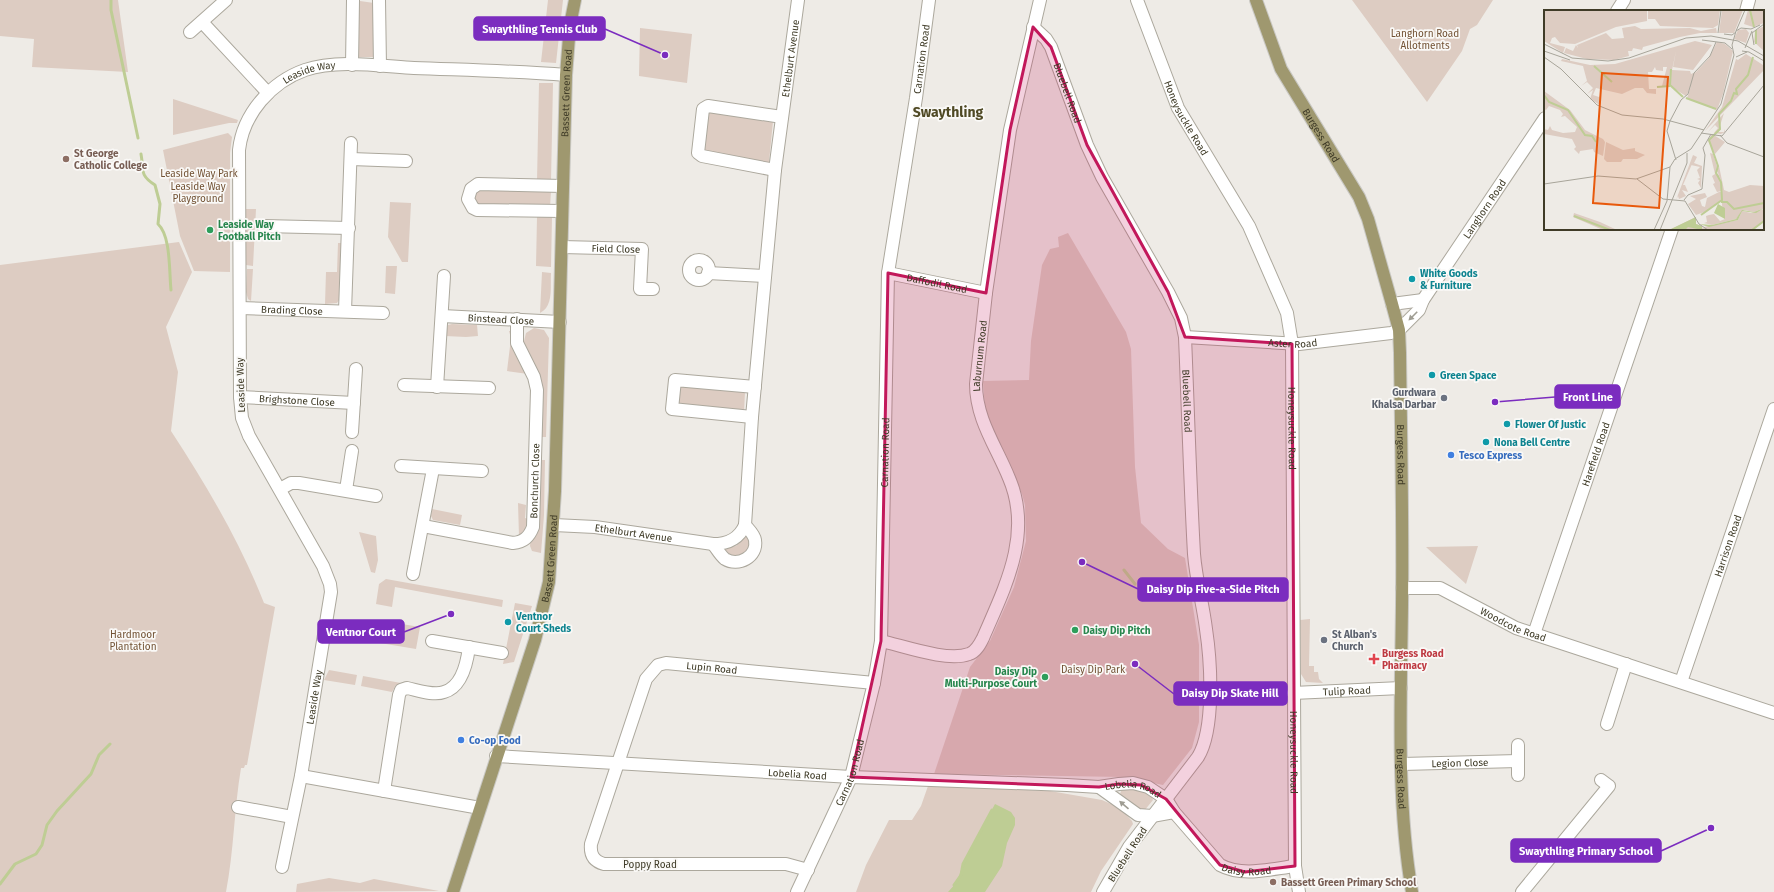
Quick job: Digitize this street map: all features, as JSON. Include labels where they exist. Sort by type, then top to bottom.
[{"type":"main road","name":"Bassett Green Road","points":[[453,892],[545,606],[550,575],[554,525],[566,75],[569,32],[575,0]]},
{"type":"main road","name":"Burgess Road","points":[[1256,0],[1281,68],[1359,197],[1377,245],[1398,330],[1400,360],[1402,764],[1404,829],[1412,892]]},
{"type":"street","points":[[190,32],[226,0]]},
{"type":"street","points":[[352,65],[353,0]]},
{"type":"street","points":[[379,0],[380,66]]},
{"type":"street","name":"Ethelburt Avenue","points":[[554,525],[595,527],[713,544],[730,542],[742,531],[745,524],[752,417],[775,170],[798,0]]},
{"type":"street","name":"Carnation Road","points":[[797,892],[851,777],[874,682],[881,641],[888,273],[915,105],[929,0]]},
{"type":"street","name":"Laburnum Road","points":[[881,641],[942,655],[957,656],[970,654],[976,649],[983,638],[1007,582],[1014,560],[1018,536],[1019,514],[1016,497],[1009,478],[980,415],[976,398],[986,293],[1010,130],[1040,0]]},
{"type":"street","name":"Honeysuckle Road","points":[[1137,0],[1178,108],[1249,226],[1287,313],[1292,344],[1295,866],[1300,892]]},
{"type":"street","points":[[1618,10],[1624,0]]},
{"type":"street","points":[[1746,10],[1749,0]]},
{"type":"street","points":[[202,22],[268,93]]},
{"type":"street","name":"Bluebell Road","points":[[1033,27],[1040,32],[1051,47],[1087,145],[1102,177],[1168,292],[1180,318],[1185,337],[1194,545],[1206,629],[1209,709],[1202,750],[1129,847],[1102,892]]},
{"type":"street","name":"Leaside Way","points":[[282,866],[301,776],[331,592],[324,566],[246,430],[242,418],[240,397],[239,145],[250,118],[268,93],[282,81],[304,70],[316,67],[352,65],[566,75]]},
{"type":"street","points":[[775,170],[702,156],[698,153],[703,109],[708,106],[782,117]]},
{"type":"street","name":"Langhorn Road","points":[[1398,330],[1419,310],[1423,300],[1544,119]]},
{"type":"street","points":[[345,311],[351,144]]},
{"type":"street","points":[[351,159],[406,161]]},
{"type":"street","points":[[562,211],[477,210],[473,208],[468,199],[471,189],[478,184],[563,186]]},
{"type":"street","points":[[263,226],[349,228]]},
{"type":"street","name":"Harefield Road","points":[[1534,634],[1672,230]]},
{"type":"street","name":"Field Close","points":[[562,247],[642,249],[640,288],[653,289]]},
{"type":"street","points":[[708,273],[765,276]]},
{"type":"street","name":"Daffodil Road","points":[[888,273],[986,293]]},
{"type":"street","points":[[437,387],[444,276]]},
{"type":"street","points":[[1392,304],[1423,300]]},
{"type":"street","name":"Brading Close","points":[[240,308],[383,313]]},
{"type":"street","name":"Binstead Close","points":[[442,316],[560,322]]},
{"type":"street","name":"Bonchurch Close","points":[[423,526],[513,542],[523,540],[531,533],[533,527],[537,390],[534,378],[517,343],[517,319]]},
{"type":"street","name":"Aster Road","points":[[1185,337],[1299,344],[1373,335],[1398,330]]},
{"type":"street","points":[[352,432],[356,369]]},
{"type":"street","points":[[752,417],[672,409],[675,380],[755,387]]},
{"type":"street","points":[[404,385],[489,388]]},
{"type":"street","name":"Brighstone Close","points":[[240,397],[354,403]]},
{"type":"street","name":"Harrison Road","points":[[1681,682],[1774,409]]},
{"type":"street","points":[[346,490],[352,451]]},
{"type":"street","points":[[401,466],[482,471]]},
{"type":"street","points":[[413,574],[433,469]]},
{"type":"street","points":[[280,489],[292,483],[300,483],[376,496]]},
{"type":"street","points":[[713,544],[720,555],[726,560],[738,562],[746,560],[751,556],[755,544],[752,533],[745,524]]},
{"type":"street","name":"Woodcote Road","points":[[1402,588],[1440,588],[1516,628],[1774,713]]},
{"type":"street","points":[[432,641],[502,653]]},
{"type":"street","points":[[384,791],[399,695],[402,690],[406,688],[439,693],[450,689],[457,683],[464,670],[469,647]]},
{"type":"street","name":"Lupin Road","points":[[617,763],[646,679],[658,665],[666,663],[874,682]]},
{"type":"street","points":[[1607,724],[1626,664]]},
{"type":"street","name":"Tulip Road","points":[[1293,693],[1401,688]]},
{"type":"street","points":[[1518,745],[1518,775]]},
{"type":"street","name":"Lobelia Road","points":[[496,756],[851,777],[1099,787],[1133,783],[1148,787],[1166,799]]},
{"type":"street","name":"Legion Close","points":[[1402,764],[1518,761]]},
{"type":"street","name":"Poppy Road","points":[[617,763],[591,844],[592,857],[597,862],[604,864],[786,864],[808,870]]},
{"type":"street","points":[[301,776],[480,808]]},
{"type":"street","points":[[1522,892],[1609,786],[1601,780]]},
{"type":"street","name":"Lobelia Road","points":[[1099,787],[1115,797],[1138,815],[1152,816]]},
{"type":"street","name":"Daisy Road","points":[[1166,799],[1174,812],[1220,865],[1227,869],[1245,872],[1295,866]]},
{"type":"street","points":[[238,807],[292,818]]},
{"type":"street","points":[[1152,816],[1174,812]]},
{"type":"highlighted area","points":[[1033,27],[1051,47],[1087,145],[1168,292],[1185,337],[1292,344],[1295,866],[1245,872],[1220,865],[1166,799],[1141,785],[1119,784],[1099,787],[851,777],[881,641],[888,273],[986,293],[1010,130]]},
{"type":"green space","points":[[0,0],[118,0],[128,72],[32,67],[34,39],[0,36]]},
{"type":"green space","points":[[548,0],[563,0],[556,63],[541,62]]},
{"type":"green space","name":"Langhorn Road Allotments","points":[[1352,0],[1493,0],[1477,25],[1470,29],[1462,51],[1427,102]]},
{"type":"green space","points":[[358,2],[374,3],[375,57],[357,57]]},
{"type":"green space","points":[[640,28],[692,34],[687,83],[639,76]]},
{"type":"green space","points":[[539,83],[553,83],[551,181],[537,181]]},
{"type":"green space","points":[[173,99],[238,120],[237,123],[229,123],[173,135]]},
{"type":"green space","points":[[710,111],[773,121],[769,162],[767,163],[703,151],[707,114]]},
{"type":"green space","name":"Leaside Way Park","points":[[228,133],[232,137],[230,153],[230,272],[194,271],[180,236],[163,150]]},
{"type":"green space","points":[[477,189],[551,190],[550,208],[479,205],[474,201],[475,192]]},
{"type":"green space","points":[[390,202],[411,203],[408,262],[402,262],[388,237]]},
{"type":"green space","points":[[246,209],[256,209],[253,266],[246,265]]},
{"type":"green space","points":[[537,217],[552,217],[551,267],[536,266]]},
{"type":"green space","name":"Daisy Dip Park","points":[[1068,233],[1126,332],[1131,349],[1135,467],[1141,523],[1168,549],[1185,558],[1199,645],[1199,722],[1192,748],[1163,785],[1123,777],[934,774],[970,667],[990,641],[1014,587],[1026,541],[1025,505],[1022,494],[995,437],[985,410],[983,381],[1029,380],[1031,341],[1042,265],[1050,249],[1059,247],[1058,237]]},
{"type":"green space","name":"Hardmoor Plantation","points":[[179,242],[192,272],[166,327],[178,372],[171,431],[197,472],[234,536],[264,603],[275,607],[247,765],[245,765],[244,768],[241,768],[231,861],[226,892],[0,892],[0,265]]},
{"type":"green space","points":[[338,243],[341,243],[339,300],[337,303],[325,304],[326,272],[337,272]]},
{"type":"green space","points":[[386,266],[397,266],[395,294],[385,293]]},
{"type":"green space","points":[[247,269],[253,269],[251,301],[248,299],[246,292]]},
{"type":"green space","points":[[542,272],[551,273],[551,290],[547,306],[540,313]]},
{"type":"green space","points":[[448,325],[477,325],[478,336],[445,336]]},
{"type":"green space","points":[[534,328],[544,330],[549,338],[546,437],[541,437],[543,388],[522,342],[524,341],[526,333]]},
{"type":"green space","points":[[509,331],[513,331],[528,374],[507,371],[511,338]]},
{"type":"green space","points":[[679,387],[745,392],[744,412],[678,405]]},
{"type":"green space","points":[[540,442],[542,443],[542,460],[545,460],[544,515],[541,553],[532,551],[530,546]]},
{"type":"green space","points":[[518,503],[526,505],[525,518],[528,519],[524,533],[519,536]]},
{"type":"green space","points":[[432,509],[462,515],[460,525],[433,520],[431,516]]},
{"type":"green space","points":[[359,532],[376,536],[378,560],[375,573],[371,572]]},
{"type":"green space","points":[[748,535],[751,540],[749,552],[731,558],[722,550],[728,547],[736,546]]},
{"type":"green space","points":[[1478,546],[1466,584],[1426,547]]},
{"type":"green space","points":[[386,579],[503,600],[502,607],[395,587],[392,607],[376,604],[379,584]]},
{"type":"green space","points":[[515,603],[532,606],[514,662],[503,664]]},
{"type":"green space","points":[[1310,619],[1309,666],[1314,666],[1314,672],[1318,672],[1319,679],[1323,683],[1306,682],[1301,674],[1300,620]]},
{"type":"green space","points":[[378,620],[420,627],[416,649],[374,642]]},
{"type":"green space","points":[[329,670],[357,675],[355,685],[324,680]]},
{"type":"green space","points":[[363,676],[401,683],[396,685],[392,692],[361,686]]},
{"type":"green space","points":[[928,786],[1050,791],[1102,800],[1120,808],[1133,824],[1101,871],[1091,892],[856,892],[866,865],[889,820],[912,820],[921,806]]},
{"type":"green space","points":[[1122,788],[1135,789],[1151,794],[1153,800],[1144,811],[1135,809],[1120,794]]},
{"type":"green space","points":[[329,878],[360,883],[374,879],[439,891],[296,892],[297,884]]},
{"type":"shaded area","points":[[995,804],[1011,812],[1015,818],[1015,825],[1007,843],[1002,866],[985,892],[948,892],[957,882],[963,864]]},
{"type":"waterway","points":[[111,0],[111,10],[138,138]]},
{"type":"waterway","points":[[141,154],[144,175],[155,185],[160,204],[158,224],[162,230],[167,245],[171,290]]},
{"type":"waterway","points":[[1124,570],[1135,584]]},
{"type":"waterway","points":[[0,884],[15,864],[36,854],[42,845],[47,825],[57,811],[91,774],[99,755],[110,744]]},
{"type":"waterway","points":[[954,885],[961,875],[963,864],[992,810]]},
{"type":"place","name":"Swaythling Tennis Club","points":[[665,55]]},
{"type":"place","name":"St George Catholic College","points":[[66,159]]},
{"type":"place","name":"Leaside Way Football Pitch","points":[[210,230]]},
{"type":"place","name":"White Goods & Furniture","points":[[1412,279]]},
{"type":"place","name":"Green Space","points":[[1432,375]]},
{"type":"place","name":"Gurdwara Khalsa Darbar","points":[[1444,398]]},
{"type":"place","name":"Front Line","points":[[1495,402]]},
{"type":"place","name":"Flower Of Justic","points":[[1507,424]]},
{"type":"place","name":"Nona Bell Centre","points":[[1486,442]]},
{"type":"place","name":"Tesco Express","points":[[1451,455]]},
{"type":"place","name":"Daisy Dip Five-a-Side Pitch","points":[[1082,562]]},
{"type":"place","name":"Ventnor Court","points":[[451,614]]},
{"type":"place","name":"Ventnor Court Sheds","points":[[508,622]]},
{"type":"place","name":"Daisy Dip Pitch","points":[[1075,630]]},
{"type":"place","name":"St Alban's Church","points":[[1324,640]]},
{"type":"place","name":"Burgess Road Pharmacy","points":[[1374,659]]},
{"type":"place","name":"Daisy Dip Skate Hill","points":[[1135,664]]},
{"type":"place","name":"Daisy Dip Multi-Purpose Court","points":[[1045,677]]},
{"type":"place","name":"Co-op Food","points":[[461,740]]},
{"type":"place","name":"Swaythling Primary School","points":[[1711,828]]},
{"type":"place","name":"Bassett Green Primary School","points":[[1273,882]]},
{"type":"district","name":"Swaythling","points":[[948,112]]},
{"type":"park label","name":"Leaside Way Playground","points":[[198,192]]}]
